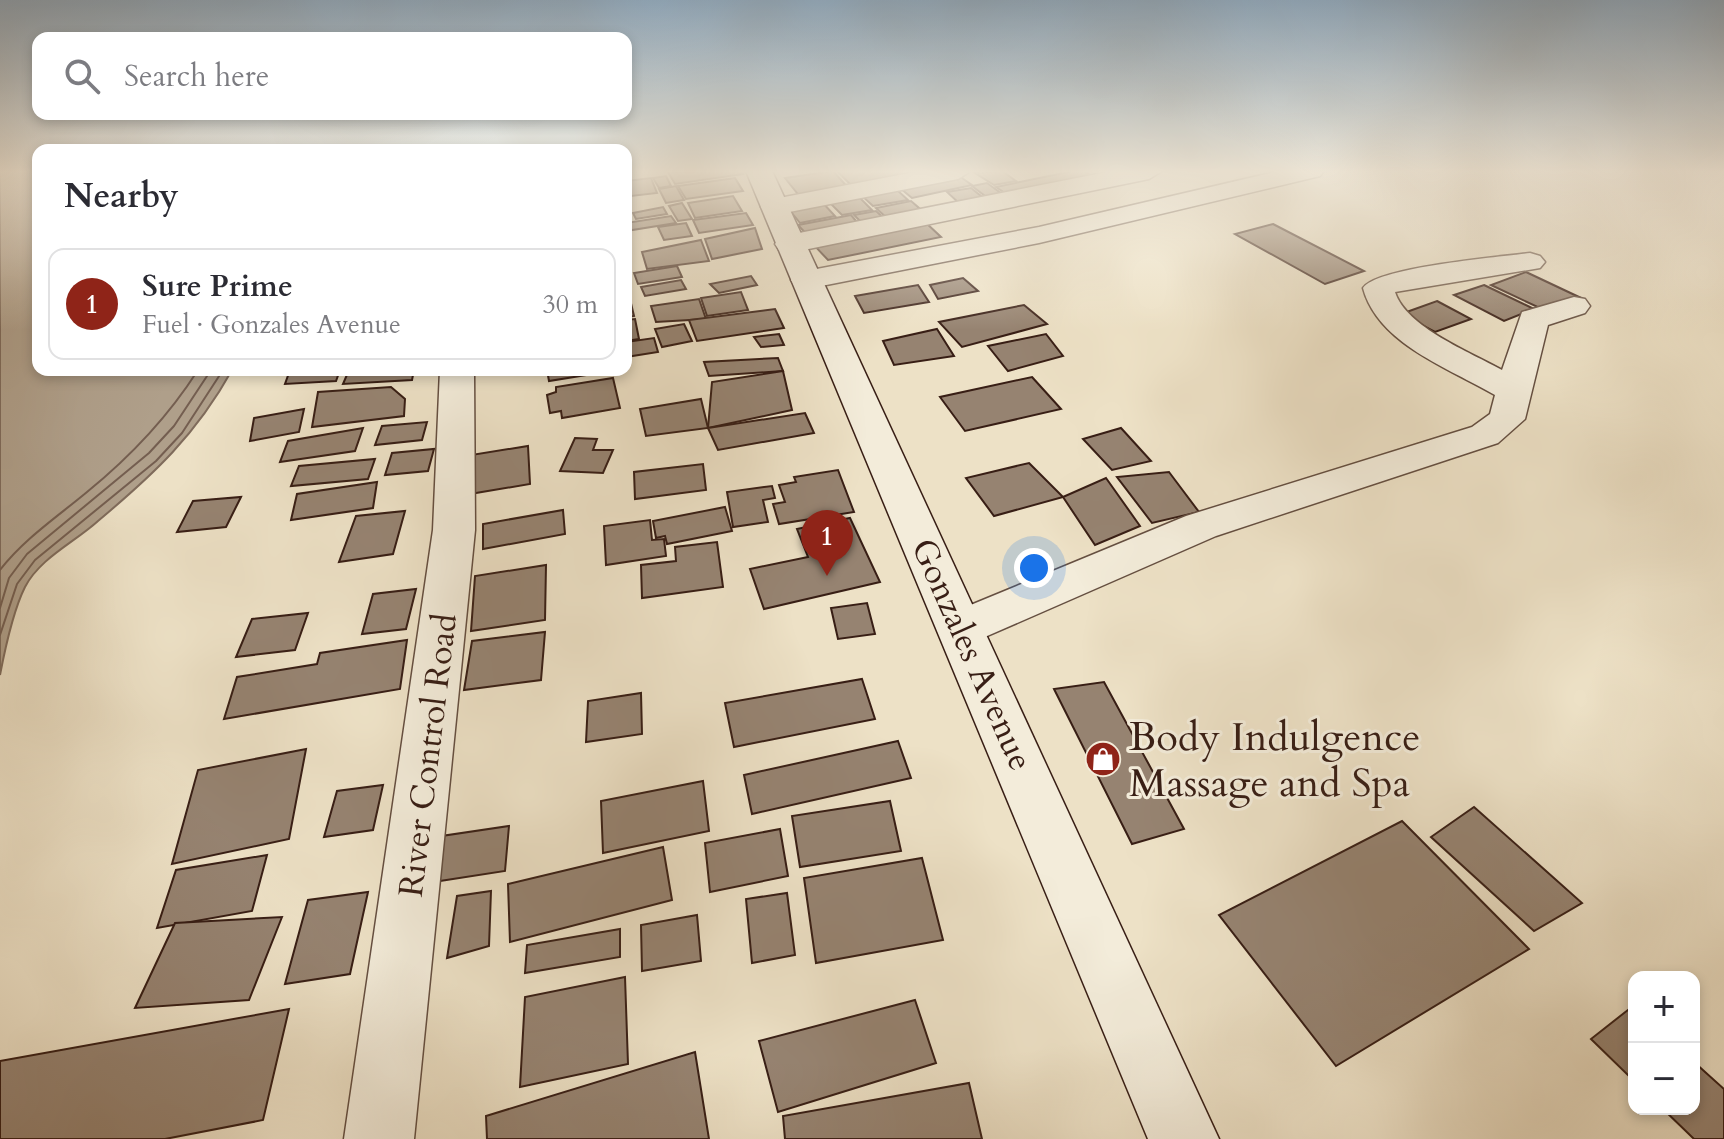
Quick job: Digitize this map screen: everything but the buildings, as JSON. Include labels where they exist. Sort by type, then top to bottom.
[{"type":"street","points":[[782,226],[1039,235],[1085,224]]},
{"type":"street","name":"Gonzales Avenue","points":[[782,226],[841,351],[1184,1139]]},
{"type":"street","points":[[1513,391],[1402,327],[1384,308],[1378,288],[1396,281],[1530,262]]},
{"type":"street","points":[[961,628],[1201,526],[1485,435],[1507,419],[1533,319],[1574,306]]},
{"type":"street","name":"River Control Road","points":[[379,1139],[454,530],[457,376]]},
{"type":"water","points":[[0,224],[32,224],[32,376],[228,376],[189,434],[156,470],[89,529],[49,559],[32,577],[17,607],[0,675]]},
{"type":"place","name":"Sure Prime","points":[[827,576]]},
{"type":"place","name":"Body Indulgence Massage and Spa","points":[[1103,759]]}]
